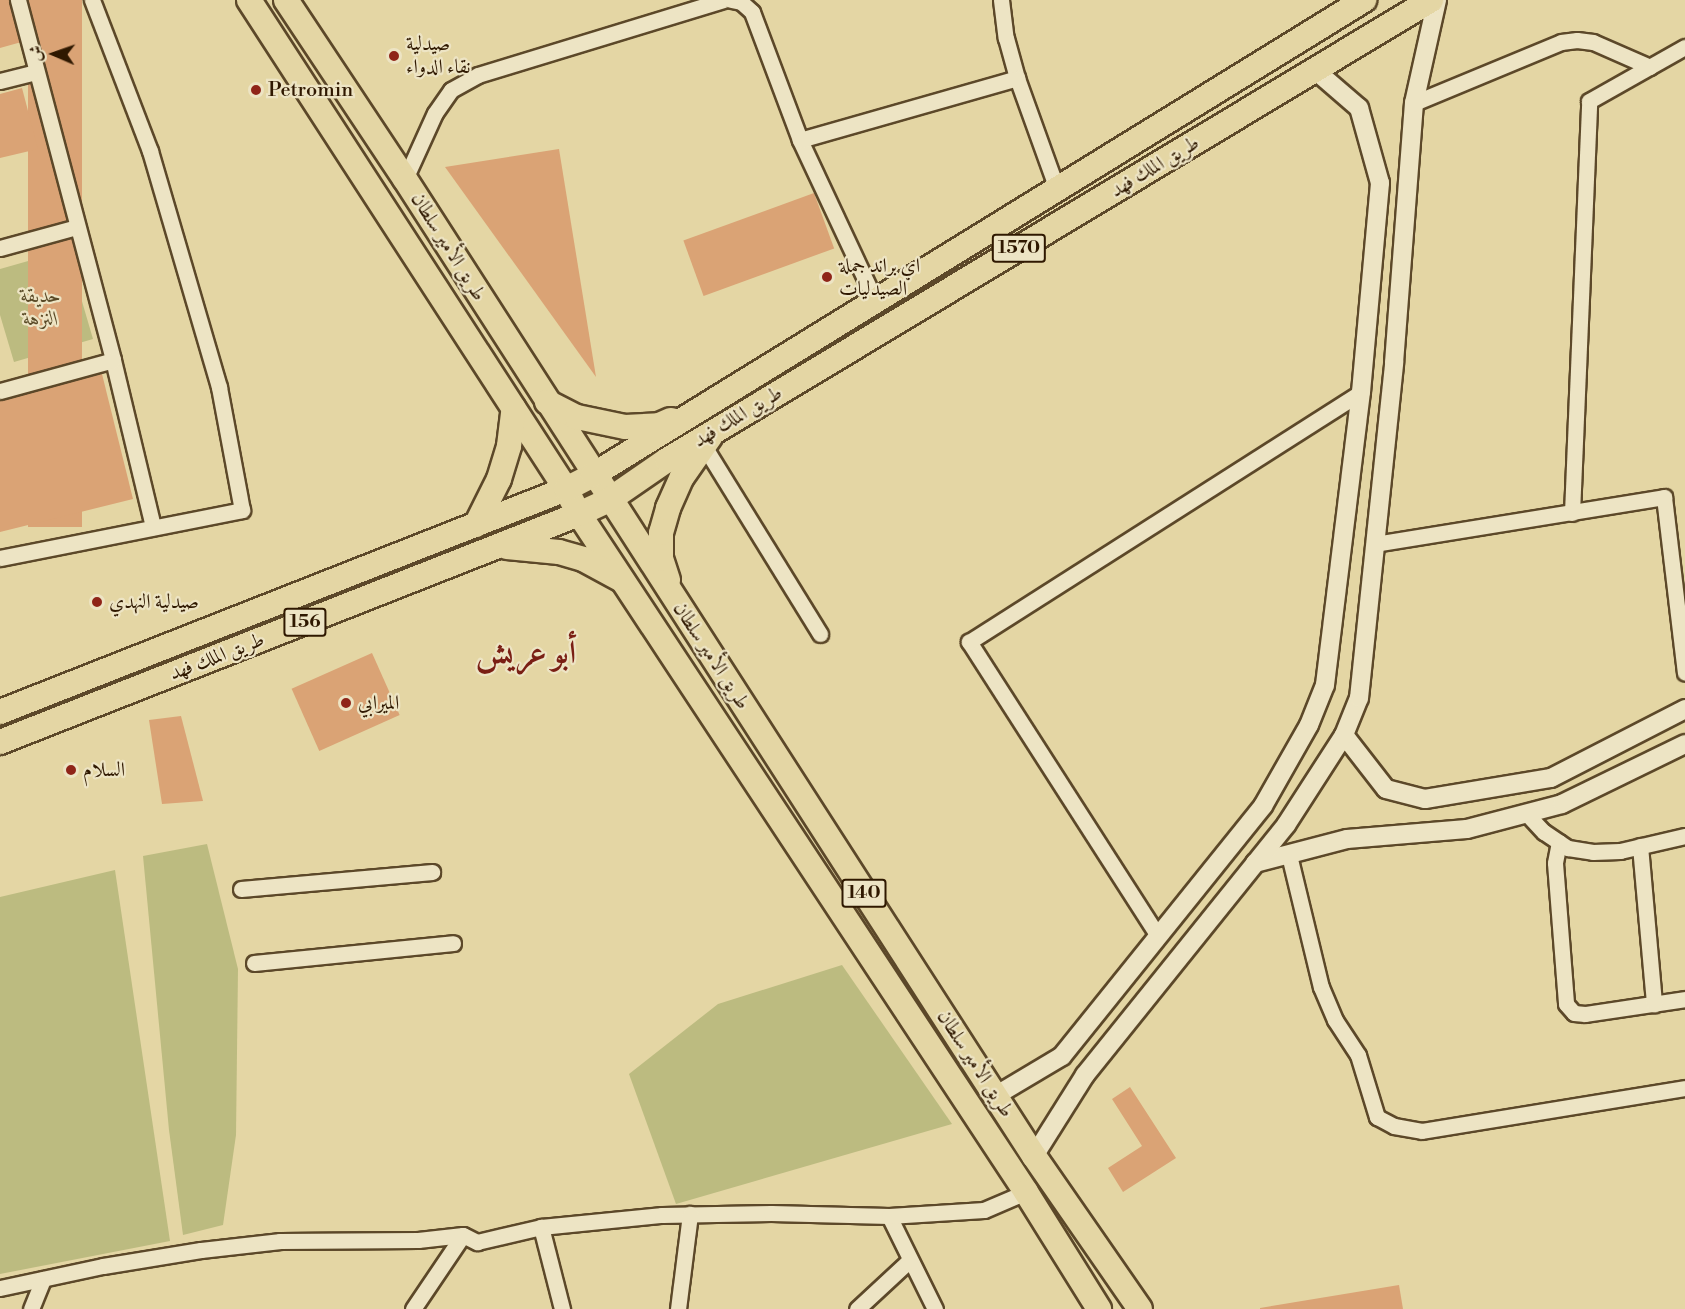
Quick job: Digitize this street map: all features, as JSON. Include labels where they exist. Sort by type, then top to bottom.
[{"type":"highway","name":"طريق الأمير سلطان","points":[[249,0],[514,408],[566,489],[579,514],[1026,1192],[1099,1309]]},
{"type":"highway","name":"طريق الأمير سلطان","points":[[286,0],[405,179],[609,500],[995,1096],[1140,1309]]},
{"type":"highway","name":"طريق الملك فهد","points":[[0,712],[476,525],[566,489],[593,475],[1364,0]]},
{"type":"highway","name":"طريق الملك فهد","points":[[0,742],[496,547],[609,500],[1431,0]]},
{"type":"highway","points":[[546,401],[577,417],[625,427],[659,425],[696,411]]},
{"type":"highway","points":[[476,525],[499,479],[509,446],[514,408]]},
{"type":"highway","points":[[674,600],[661,560],[662,533],[668,508],[682,477],[709,439]]},
{"type":"highway","points":[[496,547],[535,548],[559,552],[583,559],[624,581]]},
{"type":"street","points":[[18,0],[113,360],[153,527]]},
{"type":"street","points":[[0,558],[242,510],[219,387],[150,151],[92,0]]},
{"type":"street","points":[[405,179],[435,113],[451,90],[478,75],[723,0]]},
{"type":"street","points":[[731,0],[741,2],[752,12],[800,140],[875,300]]},
{"type":"street","points":[[1001,0],[1006,38],[1017,78],[1057,189]]},
{"type":"street","points":[[1034,1155],[1085,1075],[1286,825],[1344,735],[1359,698],[1390,394],[1414,103],[1437,0]]},
{"type":"street","points":[[1414,103],[1561,42],[1577,40],[1593,42],[1650,67]]},
{"type":"street","points":[[1572,513],[1589,101],[1685,47]]},
{"type":"street","points":[[995,1096],[1062,1056],[1113,993],[1263,806],[1309,725],[1325,685],[1361,392],[1380,183],[1359,108],[1315,70]]},
{"type":"street","points":[[0,81],[36,72]]},
{"type":"street","points":[[800,140],[1017,78]]},
{"type":"street","points":[[0,248],[77,227]]},
{"type":"street","points":[[0,391],[113,360]]},
{"type":"street","points":[[1158,936],[969,642],[1361,392],[1390,394]]},
{"type":"street","points":[[709,439],[820,634]]},
{"type":"street","points":[[1375,544],[1664,497],[1685,673]]},
{"type":"street","points":[[1344,735],[1386,789],[1425,799],[1551,778],[1685,709]]},
{"type":"street","points":[[1255,863],[1347,839],[1467,829],[1562,804],[1685,744]]},
{"type":"street","points":[[1526,813],[1544,832],[1568,848],[1593,852],[1620,851],[1685,836]]},
{"type":"street","points":[[1559,842],[1555,863],[1566,1004],[1574,1013],[1586,1014],[1685,999]]},
{"type":"street","points":[[1640,846],[1654,1004]]},
{"type":"street","points":[[1289,855],[1321,987],[1335,1020],[1358,1055],[1377,1117],[1394,1126],[1422,1131],[1685,1088]]},
{"type":"street","points":[[241,889],[432,872]]},
{"type":"street","points":[[254,963],[453,944]]},
{"type":"street","points":[[1113,993],[1136,1012]]},
{"type":"street","points":[[0,1288],[201,1250],[280,1241],[418,1240],[463,1235],[477,1242],[541,1227],[690,1214],[771,1213],[889,1216],[984,1210],[1026,1192]]},
{"type":"street","points":[[678,1309],[690,1214]]},
{"type":"street","points":[[889,1216],[935,1309]]},
{"type":"street","points":[[541,1227],[562,1309]]},
{"type":"street","points":[[419,1306],[463,1235]]},
{"type":"street","points":[[857,1309],[910,1260]]},
{"type":"street","points":[[31,1309],[43,1279]]},
{"type":"green space","name":"حديقة النزهة","points":[[67,250],[93,339],[14,362],[0,315],[0,269]]},
{"type":"green space","points":[[207,844],[238,969],[236,1135],[223,1225],[183,1235],[169,1130],[143,856]]},
{"type":"green space","points":[[115,870],[170,1241],[0,1274],[0,897]]},
{"type":"green space","points":[[842,965],[952,1124],[676,1204],[629,1074],[718,1004]]},
{"type":"building","points":[[0,0],[13,0],[25,41],[0,48]]},
{"type":"building","points":[[28,0],[82,0],[82,527],[28,527]]},
{"type":"building","points":[[22,88],[38,149],[0,158],[0,94]]},
{"type":"building","points":[[559,149],[596,377],[445,167]]},
{"type":"building","points":[[814,193],[834,248],[704,296],[683,241]]},
{"type":"building","points":[[102,374],[133,499],[0,532],[0,399]]},
{"type":"building","name":"الميرابي","points":[[372,653],[400,715],[319,751],[292,689]]},
{"type":"building","points":[[181,716],[203,801],[162,804],[149,720]]},
{"type":"building","points":[[1130,1087],[1176,1158],[1123,1192],[1108,1168],[1142,1146],[1112,1099]]},
{"type":"building","points":[[1399,1285],[1403,1309],[1260,1309],[1260,1308]]},
{"type":"place","name":"صيدلية نقاء الدواء","points":[[394,56]]},
{"type":"place","name":"Petromin","points":[[256,90]]},
{"type":"place","name":"اي براند جملة الصيدليات","points":[[827,277]]},
{"type":"place","name":"صيدلية النهدي","points":[[97,602]]},
{"type":"place","name":"الميرابي","points":[[346,703]]},
{"type":"place","name":"السلام","points":[[71,770]]},
{"type":"district","name":"أبو عريش","points":[[526,653]]}]
